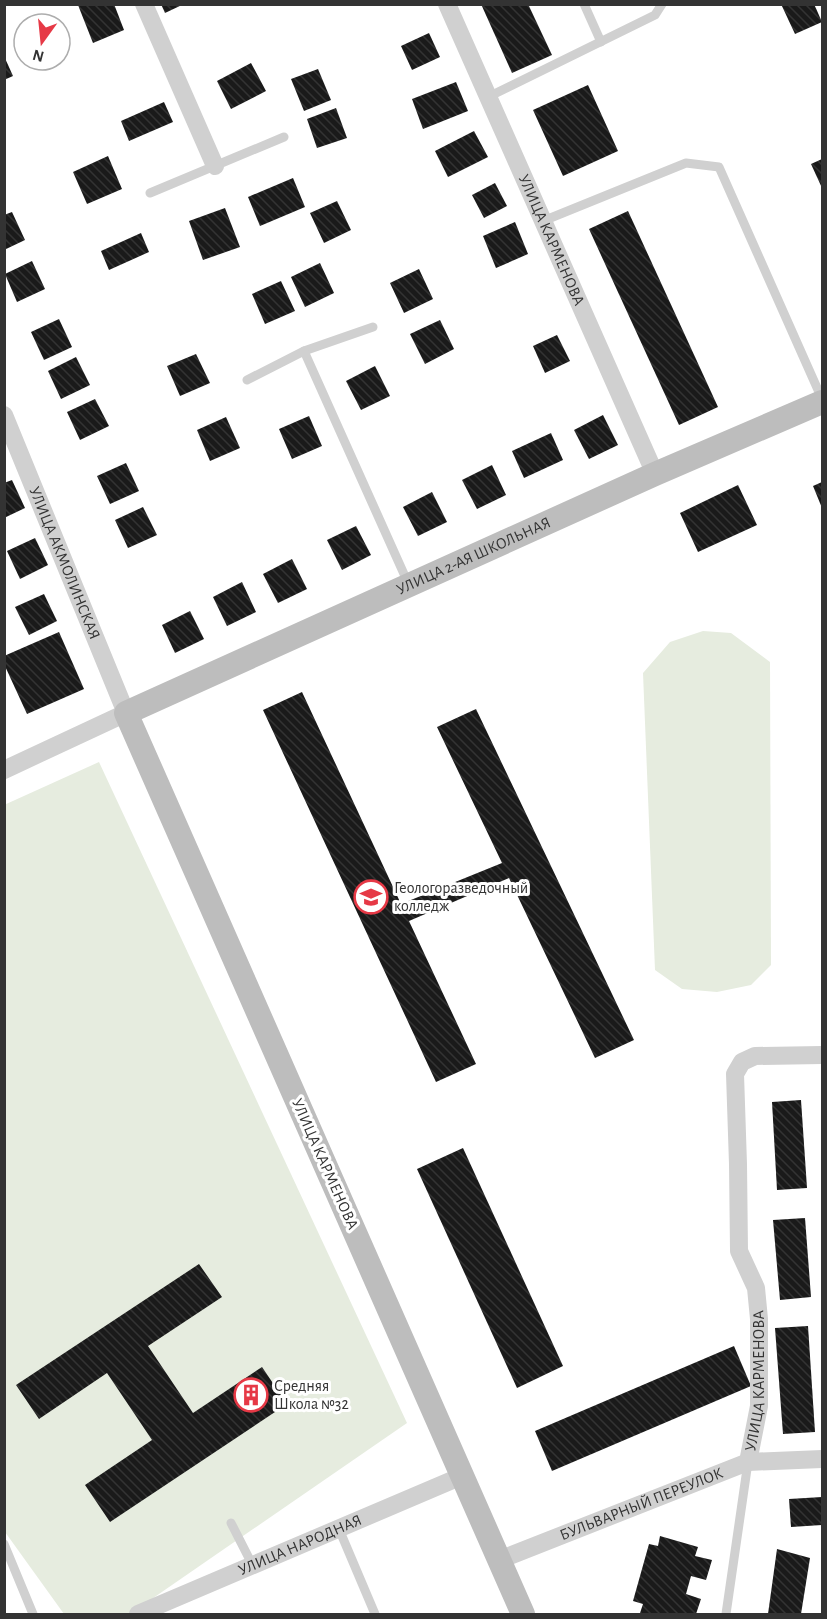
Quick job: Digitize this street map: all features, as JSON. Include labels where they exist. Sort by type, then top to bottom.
[{"type":"street","points":[[144,4],[215,166]]},
{"type":"street","name":"УЛИЦА КАРМЕНОВА","points":[[447,4],[655,474]]},
{"type":"street","name":"УЛИЦА 2-АЯ ШКОЛЬНАЯ","points":[[126,713],[822,401]]},
{"type":"street","name":"УЛИЦА АКМОЛИНСКАЯ","points":[[4,415],[126,713]]},
{"type":"street","points":[[4,770],[126,713]]},
{"type":"street","name":"УЛИЦА КАРМЕНОВА","points":[[126,713],[523,1614]]},
{"type":"street","name":"УЛИЦА КАРМЕНОВА","points":[[748,1462],[759,1406],[759,1319],[756,1288],[739,1251],[735,1074],[742,1062],[754,1056],[822,1055]]},
{"type":"street","name":"БУЛЬВАРНЫЙ ПЕРЕУЛОК","points":[[499,1560],[748,1462],[822,1459]]},
{"type":"street","name":"УЛИЦА НАРОДНАЯ","points":[[138,1614],[462,1476]]},
{"type":"lane","points":[[584,4],[601,42]]},
{"type":"lane","points":[[488,98],[655,15],[662,4]]},
{"type":"lane","points":[[150,193],[284,137]]},
{"type":"lane","points":[[543,221],[686,163],[719,167],[822,401]]},
{"type":"lane","points":[[247,380],[304,351],[373,327]]},
{"type":"lane","points":[[304,351],[409,585]]},
{"type":"lane","points":[[726,1614],[748,1462]]},
{"type":"lane","points":[[231,1523],[253,1566]]},
{"type":"lane","points":[[339,1529],[375,1614]]},
{"type":"lane","points":[[4,1544],[33,1614]]},
{"type":"shaded area","points":[[703,631],[731,633],[770,662],[771,965],[751,985],[717,992],[682,989],[655,970],[643,673],[670,642]]},
{"type":"shaded area","points":[[99,762],[407,1423],[130,1614],[64,1614],[5,1532],[4,805]]},
{"type":"building","points":[[114,4],[124,30],[93,43],[78,5]]},
{"type":"building","points":[[161,4],[184,4],[165,13]]},
{"type":"building","points":[[481,4],[528,4],[552,55],[512,73]]},
{"type":"building","points":[[781,4],[814,4],[822,22],[795,34]]},
{"type":"building","points":[[429,33],[440,57],[412,70],[401,46]]},
{"type":"building","points":[[4,56],[13,76],[4,80]]},
{"type":"building","points":[[251,63],[266,91],[231,109],[217,81]]},
{"type":"building","points":[[318,69],[331,100],[304,111],[291,79]]},
{"type":"building","points":[[456,82],[468,111],[423,129],[412,99]]},
{"type":"building","points":[[588,85],[618,151],[563,176],[533,110]]},
{"type":"building","points":[[164,102],[173,122],[129,141],[121,121]]},
{"type":"building","points":[[336,108],[347,138],[317,148],[307,119]]},
{"type":"building","points":[[474,131],[488,157],[448,177],[435,151]]},
{"type":"building","points":[[108,156],[122,189],[87,204],[73,172]]},
{"type":"building","points":[[822,159],[822,188],[811,164]]},
{"type":"building","points":[[293,178],[305,207],[260,226],[248,197]]},
{"type":"building","points":[[495,183],[507,206],[484,218],[472,195]]},
{"type":"building","points":[[337,201],[351,230],[324,243],[310,213]]},
{"type":"building","points":[[225,208],[240,247],[203,260],[189,221]]},
{"type":"building","points":[[628,211],[718,407],[679,425],[589,229]]},
{"type":"building","points":[[12,212],[25,240],[4,250],[4,215]]},
{"type":"building","points":[[515,222],[528,254],[496,268],[483,236]]},
{"type":"building","points":[[141,233],[149,252],[109,270],[101,251]]},
{"type":"building","points":[[32,261],[45,289],[17,302],[5,274]]},
{"type":"building","points":[[320,263],[334,293],[305,307],[291,277]]},
{"type":"building","points":[[419,269],[433,299],[404,313],[390,283]]},
{"type":"building","points":[[281,281],[295,311],[265,324],[252,294]]},
{"type":"building","points":[[59,319],[72,347],[44,360],[31,332]]},
{"type":"building","points":[[440,320],[454,349],[425,364],[410,334]]},
{"type":"building","points":[[557,335],[570,361],[545,373],[533,346]]},
{"type":"building","points":[[196,354],[210,383],[180,396],[167,366]]},
{"type":"building","points":[[76,357],[90,385],[61,399],[48,371]]},
{"type":"building","points":[[375,366],[390,396],[361,410],[346,381]]},
{"type":"building","points":[[95,399],[109,426],[80,440],[67,412]]},
{"type":"building","points":[[603,415],[618,445],[589,459],[574,430]]},
{"type":"building","points":[[309,416],[322,446],[292,459],[279,429]]},
{"type":"building","points":[[226,417],[240,448],[210,461],[197,430]]},
{"type":"building","points":[[551,433],[563,460],[524,478],[512,451]]},
{"type":"building","points":[[126,463],[139,491],[110,504],[97,476]]},
{"type":"building","points":[[492,465],[506,495],[477,509],[462,480]]},
{"type":"building","points":[[12,480],[25,508],[4,518],[4,483]]},
{"type":"building","points":[[822,482],[822,508],[813,486]]},
{"type":"building","points":[[738,485],[757,525],[698,552],[680,513]]},
{"type":"building","points":[[432,492],[447,522],[418,536],[403,507]]},
{"type":"building","points":[[143,507],[157,535],[128,548],[115,520]]},
{"type":"building","points":[[356,526],[371,555],[342,570],[327,540]]},
{"type":"building","points":[[35,538],[48,565],[20,579],[7,551]]},
{"type":"building","points":[[292,559],[307,589],[278,603],[263,574]]},
{"type":"building","points":[[242,582],[256,612],[227,626],[213,597]]},
{"type":"building","points":[[44,594],[57,621],[29,635],[15,607]]},
{"type":"building","points":[[190,611],[204,639],[175,653],[162,625]]},
{"type":"building","points":[[59,632],[84,689],[27,714],[4,664],[4,656]]},
{"type":"building","points":[[302,692],[401,904],[502,863],[437,727],[476,709],[634,1040],[595,1058],[509,878],[409,921],[476,1064],[436,1082],[263,710]]},
{"type":"building","points":[[801,1100],[807,1188],[777,1190],[772,1102]]},
{"type":"building","points":[[463,1148],[563,1366],[517,1388],[417,1169]]},
{"type":"building","points":[[805,1218],[811,1297],[780,1300],[773,1220]]},
{"type":"building","name":"Средняя Школа №32","points":[[199,1264],[222,1297],[148,1346],[193,1413],[262,1367],[287,1404],[110,1522],[85,1485],[152,1440],[107,1373],[39,1419],[16,1385]]},
{"type":"building","points":[[808,1326],[815,1432],[783,1434],[775,1328]]},
{"type":"building","points":[[734,1346],[751,1386],[552,1471],[535,1431]]},
{"type":"building","points":[[822,1497],[822,1525],[791,1527],[789,1499]]},
{"type":"building","points":[[660,1536],[698,1547],[695,1556],[712,1560],[706,1580],[691,1576],[686,1594],[701,1599],[696,1614],[644,1614],[640,1613],[643,1604],[633,1601],[649,1544],[658,1546]]},
{"type":"building","points":[[777,1549],[810,1558],[801,1614],[768,1614]]},
{"type":"place","name":"Геологоразведочный колледж","points":[[371,897]]},
{"type":"place","name":"Средняя Школа №32","points":[[251,1395]]}]
